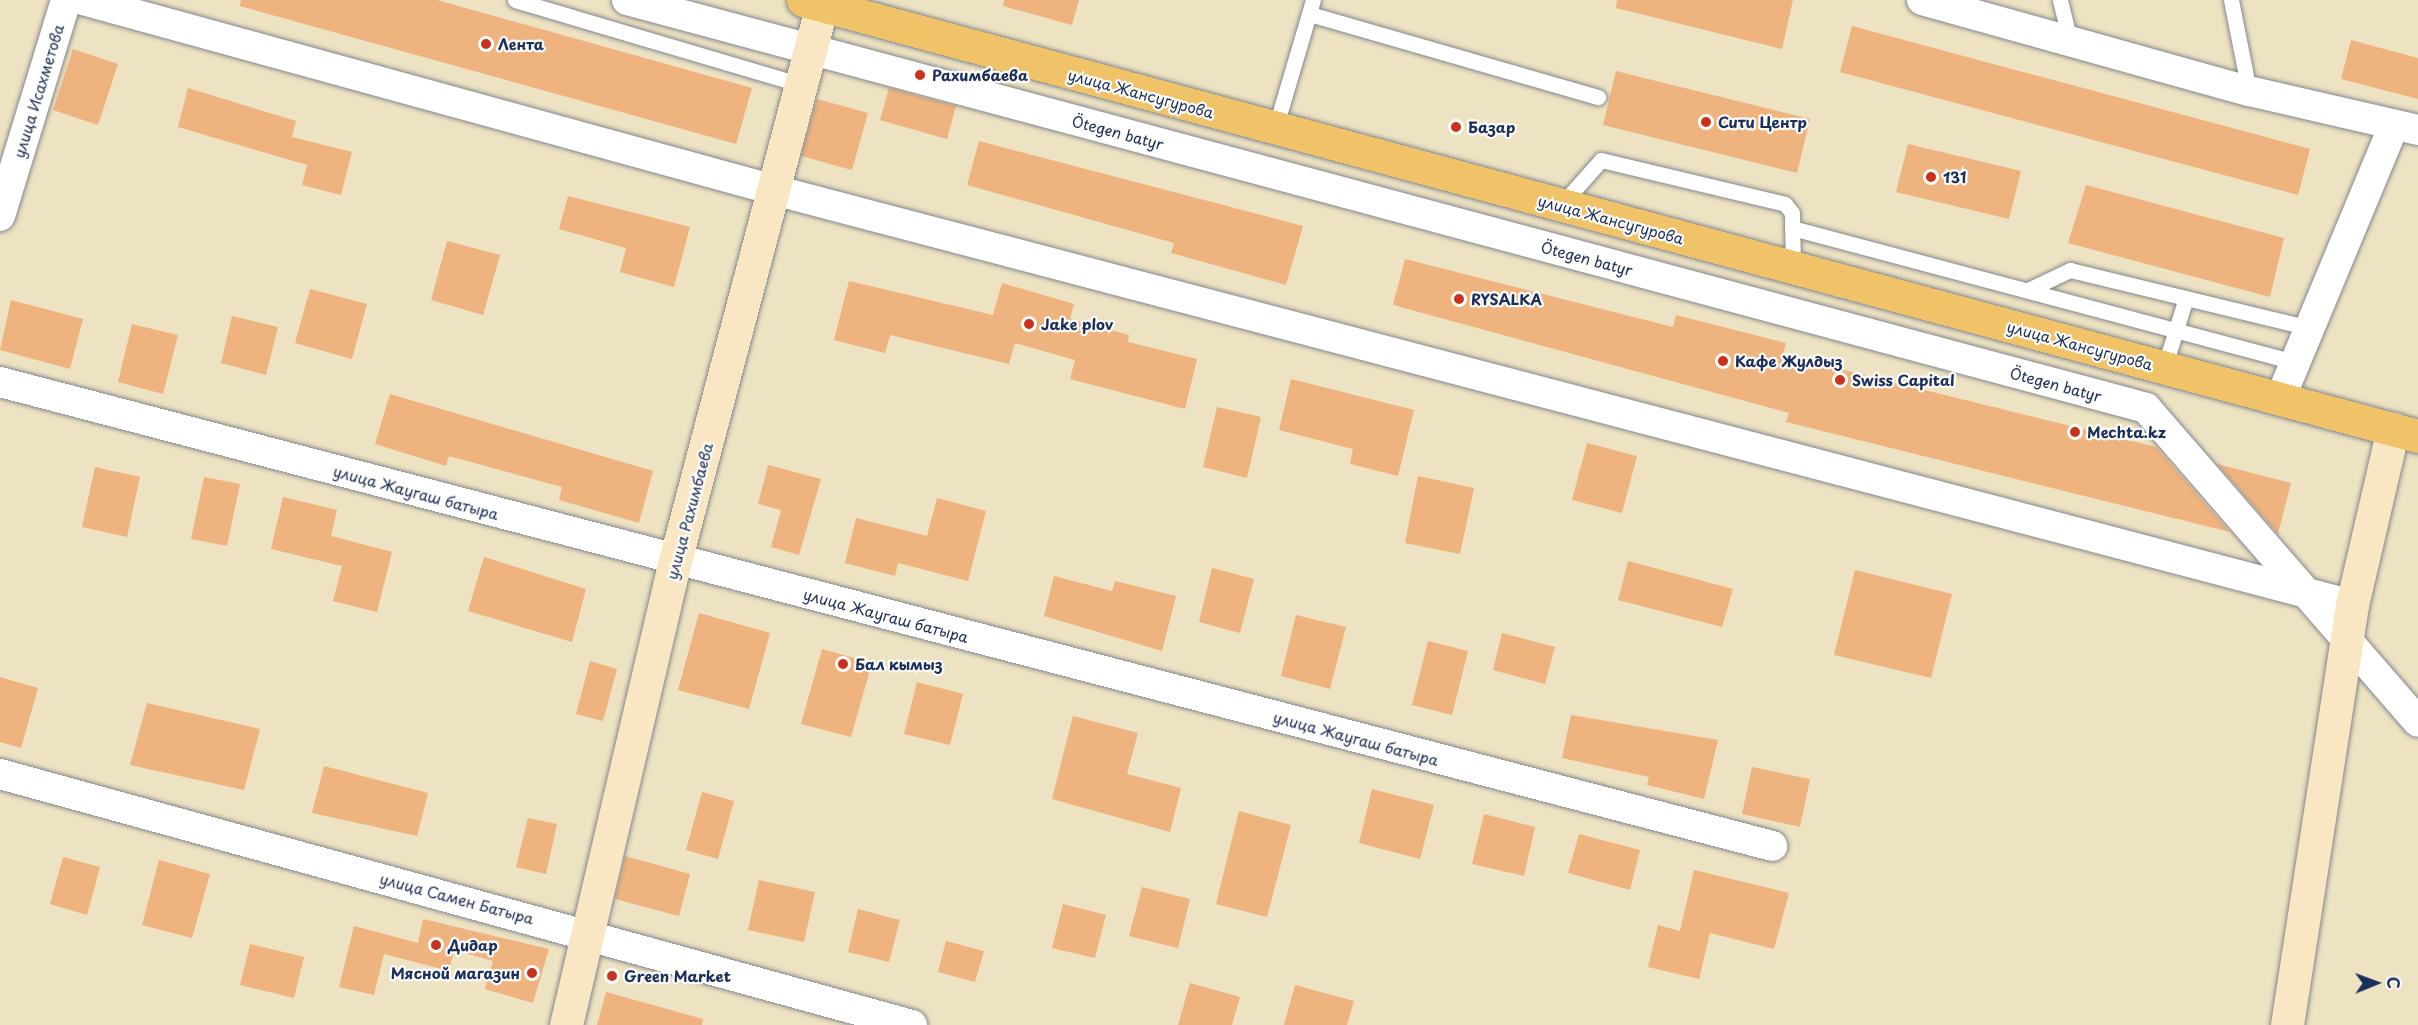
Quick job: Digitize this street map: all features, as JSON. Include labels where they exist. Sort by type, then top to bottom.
[{"type":"main road","name":"улица Жансугурова","points":[[816,2],[1275,129],[2405,433]]},
{"type":"street","name":"улица Исахметова","points":[[0,216],[66,0]]},
{"type":"street","points":[[83,0],[774,190],[2352,605]]},
{"type":"street","name":"Ötegen batyr","points":[[627,0],[2146,408],[2418,722]]},
{"type":"street","points":[[1922,0],[2249,91],[2406,128],[2310,328],[2280,399]]},
{"type":"street","name":"улица Рахимбаева","points":[[566,1025],[675,561],[802,85],[816,2]]},
{"type":"street","name":"улица Жаугаш батыра","points":[[0,382],[675,561],[1772,846]]},
{"type":"street","points":[[2287,1025],[2352,605],[2405,433]]},
{"type":"street","name":"улица Самен Батыра","points":[[0,774],[588,933],[912,1025]]},
{"type":"lane","points":[[515,0],[802,85]]},
{"type":"lane","points":[[2060,0],[2070,41]]},
{"type":"lane","points":[[2231,0],[2249,91]]},
{"type":"lane","points":[[1275,129],[1311,7],[1598,97]]},
{"type":"lane","points":[[1560,206],[1601,160],[1785,204],[1792,228],[1793,268]]},
{"type":"lane","points":[[1792,228],[2295,362]]},
{"type":"lane","points":[[2028,290],[2070,270],[2310,328]]},
{"type":"lane","points":[[2164,368],[2186,298]]},
{"type":"building","name":"Лента","points":[[241,0],[437,0],[752,88],[736,144],[240,6]]},
{"type":"building","points":[[1004,0],[1079,0],[1072,25],[1003,6]]},
{"type":"building","points":[[1617,0],[1793,0],[1782,49],[1616,8]]},
{"type":"building","points":[[1852,26],[2310,149],[2298,195],[1840,72]]},
{"type":"building","points":[[2351,40],[2418,58],[2418,99],[2341,79]]},
{"type":"building","points":[[73,49],[118,64],[98,125],[53,110]]},
{"type":"building","name":"Сити Центр","points":[[1616,71],[1810,119],[1797,173],[1603,125]]},
{"type":"building","points":[[188,88],[296,121],[292,137],[352,152],[341,195],[302,185],[307,165],[178,127]]},
{"type":"building","points":[[889,88],[956,106],[947,139],[880,120]]},
{"type":"building","points":[[817,99],[868,113],[852,170],[801,156]]},
{"type":"building","points":[[979,141],[1303,226],[1286,285],[1171,253],[1174,243],[967,185]]},
{"type":"building","points":[[1908,144],[2021,171],[2009,219],[1896,192]]},
{"type":"building","points":[[2086,185],[2284,238],[2270,297],[2068,243]]},
{"type":"building","points":[[568,196],[690,227],[674,287],[620,272],[626,248],[559,229]]},
{"type":"building","points":[[447,241],[500,255],[483,315],[431,300]]},
{"type":"building","points":[[1405,259],[1673,327],[1676,315],[1786,343],[1783,355],[2156,447],[2230,532],[1786,422],[1789,413],[1393,305]]},
{"type":"building","points":[[849,281],[993,315],[1002,283],[1074,304],[1070,319],[1129,335],[1128,342],[1197,359],[1185,409],[1070,379],[1075,360],[1015,343],[1009,364],[890,335],[885,353],[834,340]]},
{"type":"building","points":[[310,289],[367,304],[352,359],[295,343]]},
{"type":"building","points":[[11,300],[83,319],[70,369],[0,350]]},
{"type":"building","points":[[232,316],[278,327],[266,375],[221,363]]},
{"type":"building","points":[[132,324],[178,335],[163,394],[118,382]]},
{"type":"building","points":[[1291,379],[1414,410],[1398,476],[1350,464],[1353,449],[1279,430]]},
{"type":"building","points":[[390,394],[653,471],[639,523],[559,500],[562,487],[449,456],[446,466],[375,444]]},
{"type":"building","points":[[1217,407],[1261,417],[1247,478],[1203,467]]},
{"type":"building","points":[[1587,443],[1637,456],[1622,513],[1572,500]]},
{"type":"building","points":[[2217,464],[2291,483],[2278,534]]},
{"type":"building","points":[[768,465],[821,479],[799,555],[771,547],[781,510],[758,504]]},
{"type":"building","points":[[95,467],[140,477],[127,537],[82,527]]},
{"type":"building","points":[[1418,476],[1474,488],[1460,554],[1405,543]]},
{"type":"building","points":[[204,477],[240,484],[227,546],[191,539]]},
{"type":"building","points":[[283,497],[337,510],[331,536],[392,552],[377,612],[333,601],[342,566],[271,549]]},
{"type":"building","points":[[937,498],[986,511],[968,581],[898,563],[895,576],[845,563],[856,518],[927,536]]},
{"type":"building","points":[[484,557],[586,589],[572,642],[468,611]]},
{"type":"building","points":[[1628,561],[1733,589],[1722,627],[1618,600]]},
{"type":"building","points":[[1212,568],[1254,579],[1240,633],[1199,622]]},
{"type":"building","points":[[1855,570],[1952,594],[1931,678],[1834,655]]},
{"type":"building","points":[[1054,576],[1112,591],[1115,581],[1176,596],[1162,651],[1044,616]]},
{"type":"building","points":[[699,613],[770,633],[749,709],[678,690]]},
{"type":"building","points":[[1296,615],[1346,627],[1330,689],[1281,676]]},
{"type":"building","points":[[1502,633],[1555,647],[1545,684],[1493,670]]},
{"type":"building","points":[[1428,641],[1468,651],[1452,715],[1412,705]]},
{"type":"building","points":[[822,649],[872,663],[851,737],[801,724]]},
{"type":"building","points":[[590,661],[617,669],[603,721],[576,714]]},
{"type":"building","points":[[0,677],[38,688],[21,748],[0,742]]},
{"type":"building","points":[[917,682],[963,694],[950,745],[904,734]]},
{"type":"building","points":[[147,703],[260,729],[244,790],[130,765]]},
{"type":"building","points":[[1571,715],[1718,740],[1704,799],[1647,785],[1649,777],[1562,758]]},
{"type":"building","points":[[1073,716],[1138,733],[1127,774],[1181,788],[1170,832],[1052,799]]},
{"type":"building","points":[[324,766],[428,793],[417,836],[312,813]]},
{"type":"building","points":[[1752,767],[1810,779],[1800,827],[1742,814]]},
{"type":"building","points":[[1372,789],[1434,805],[1420,859],[1359,843]]},
{"type":"building","points":[[702,792],[734,801],[718,859],[686,850]]},
{"type":"building","points":[[1239,811],[1291,825],[1267,917],[1216,904]]},
{"type":"building","points":[[1484,814],[1535,827],[1524,876],[1472,864]]},
{"type":"building","points":[[528,818],[557,824],[546,874],[516,867]]},
{"type":"building","points":[[1579,834],[1640,850],[1630,890],[1568,873]]},
{"type":"building","points":[[625,856],[690,874],[679,916],[615,899]]},
{"type":"building","points":[[63,857],[100,867],[87,915],[50,904]]},
{"type":"building","points":[[159,860],[210,874],[192,938],[142,925]]},
{"type":"building","points":[[1694,870],[1789,893],[1774,949],[1710,933],[1699,979],[1648,967],[1658,925],[1680,931]]},
{"type":"building","points":[[759,880],[815,892],[804,942],[748,930]]},
{"type":"building","points":[[1142,887],[1190,899],[1178,948],[1129,936]]},
{"type":"building","points":[[1063,904],[1106,915],[1095,958],[1052,948]]},
{"type":"building","points":[[858,909],[900,920],[889,962],[848,952]]},
{"type":"building","points":[[423,919],[549,949],[533,1003],[485,989],[493,961],[454,950],[449,971],[384,954],[374,995],[339,987],[354,926],[418,943]]},
{"type":"building","points":[[946,941],[984,951],[975,982],[938,972]]},
{"type":"building","points":[[250,944],[304,957],[294,998],[240,985]]},
{"type":"building","points":[[1190,983],[1240,997],[1232,1025],[1178,1025]]},
{"type":"building","points":[[1295,985],[1354,1001],[1347,1025],[1284,1025]]},
{"type":"building","points":[[606,992],[703,1019],[702,1025],[597,1025]]},
{"type":"place","name":"Лента","points":[[486,44]]},
{"type":"place","name":"Рахимбаева","points":[[920,75]]},
{"type":"place","name":"Сити Центр","points":[[1706,122]]},
{"type":"place","name":"Базар","points":[[1456,127]]},
{"type":"place","name":"131","points":[[1931,177]]},
{"type":"place","name":"RYSALKA","points":[[1459,299]]},
{"type":"place","name":"Jake plov","points":[[1029,324]]},
{"type":"place","name":"Кафе Жулдыз","points":[[1723,361]]},
{"type":"place","name":"Swiss Capital","points":[[1840,380]]},
{"type":"place","name":"Mechta.kz","points":[[2075,432]]},
{"type":"place","name":"Бал кымыз","points":[[843,664]]},
{"type":"place","name":"Дидар","points":[[436,945]]},
{"type":"place","name":"Мясной магазин","points":[[532,973]]},
{"type":"place","name":"Green Market","points":[[612,976]]}]
